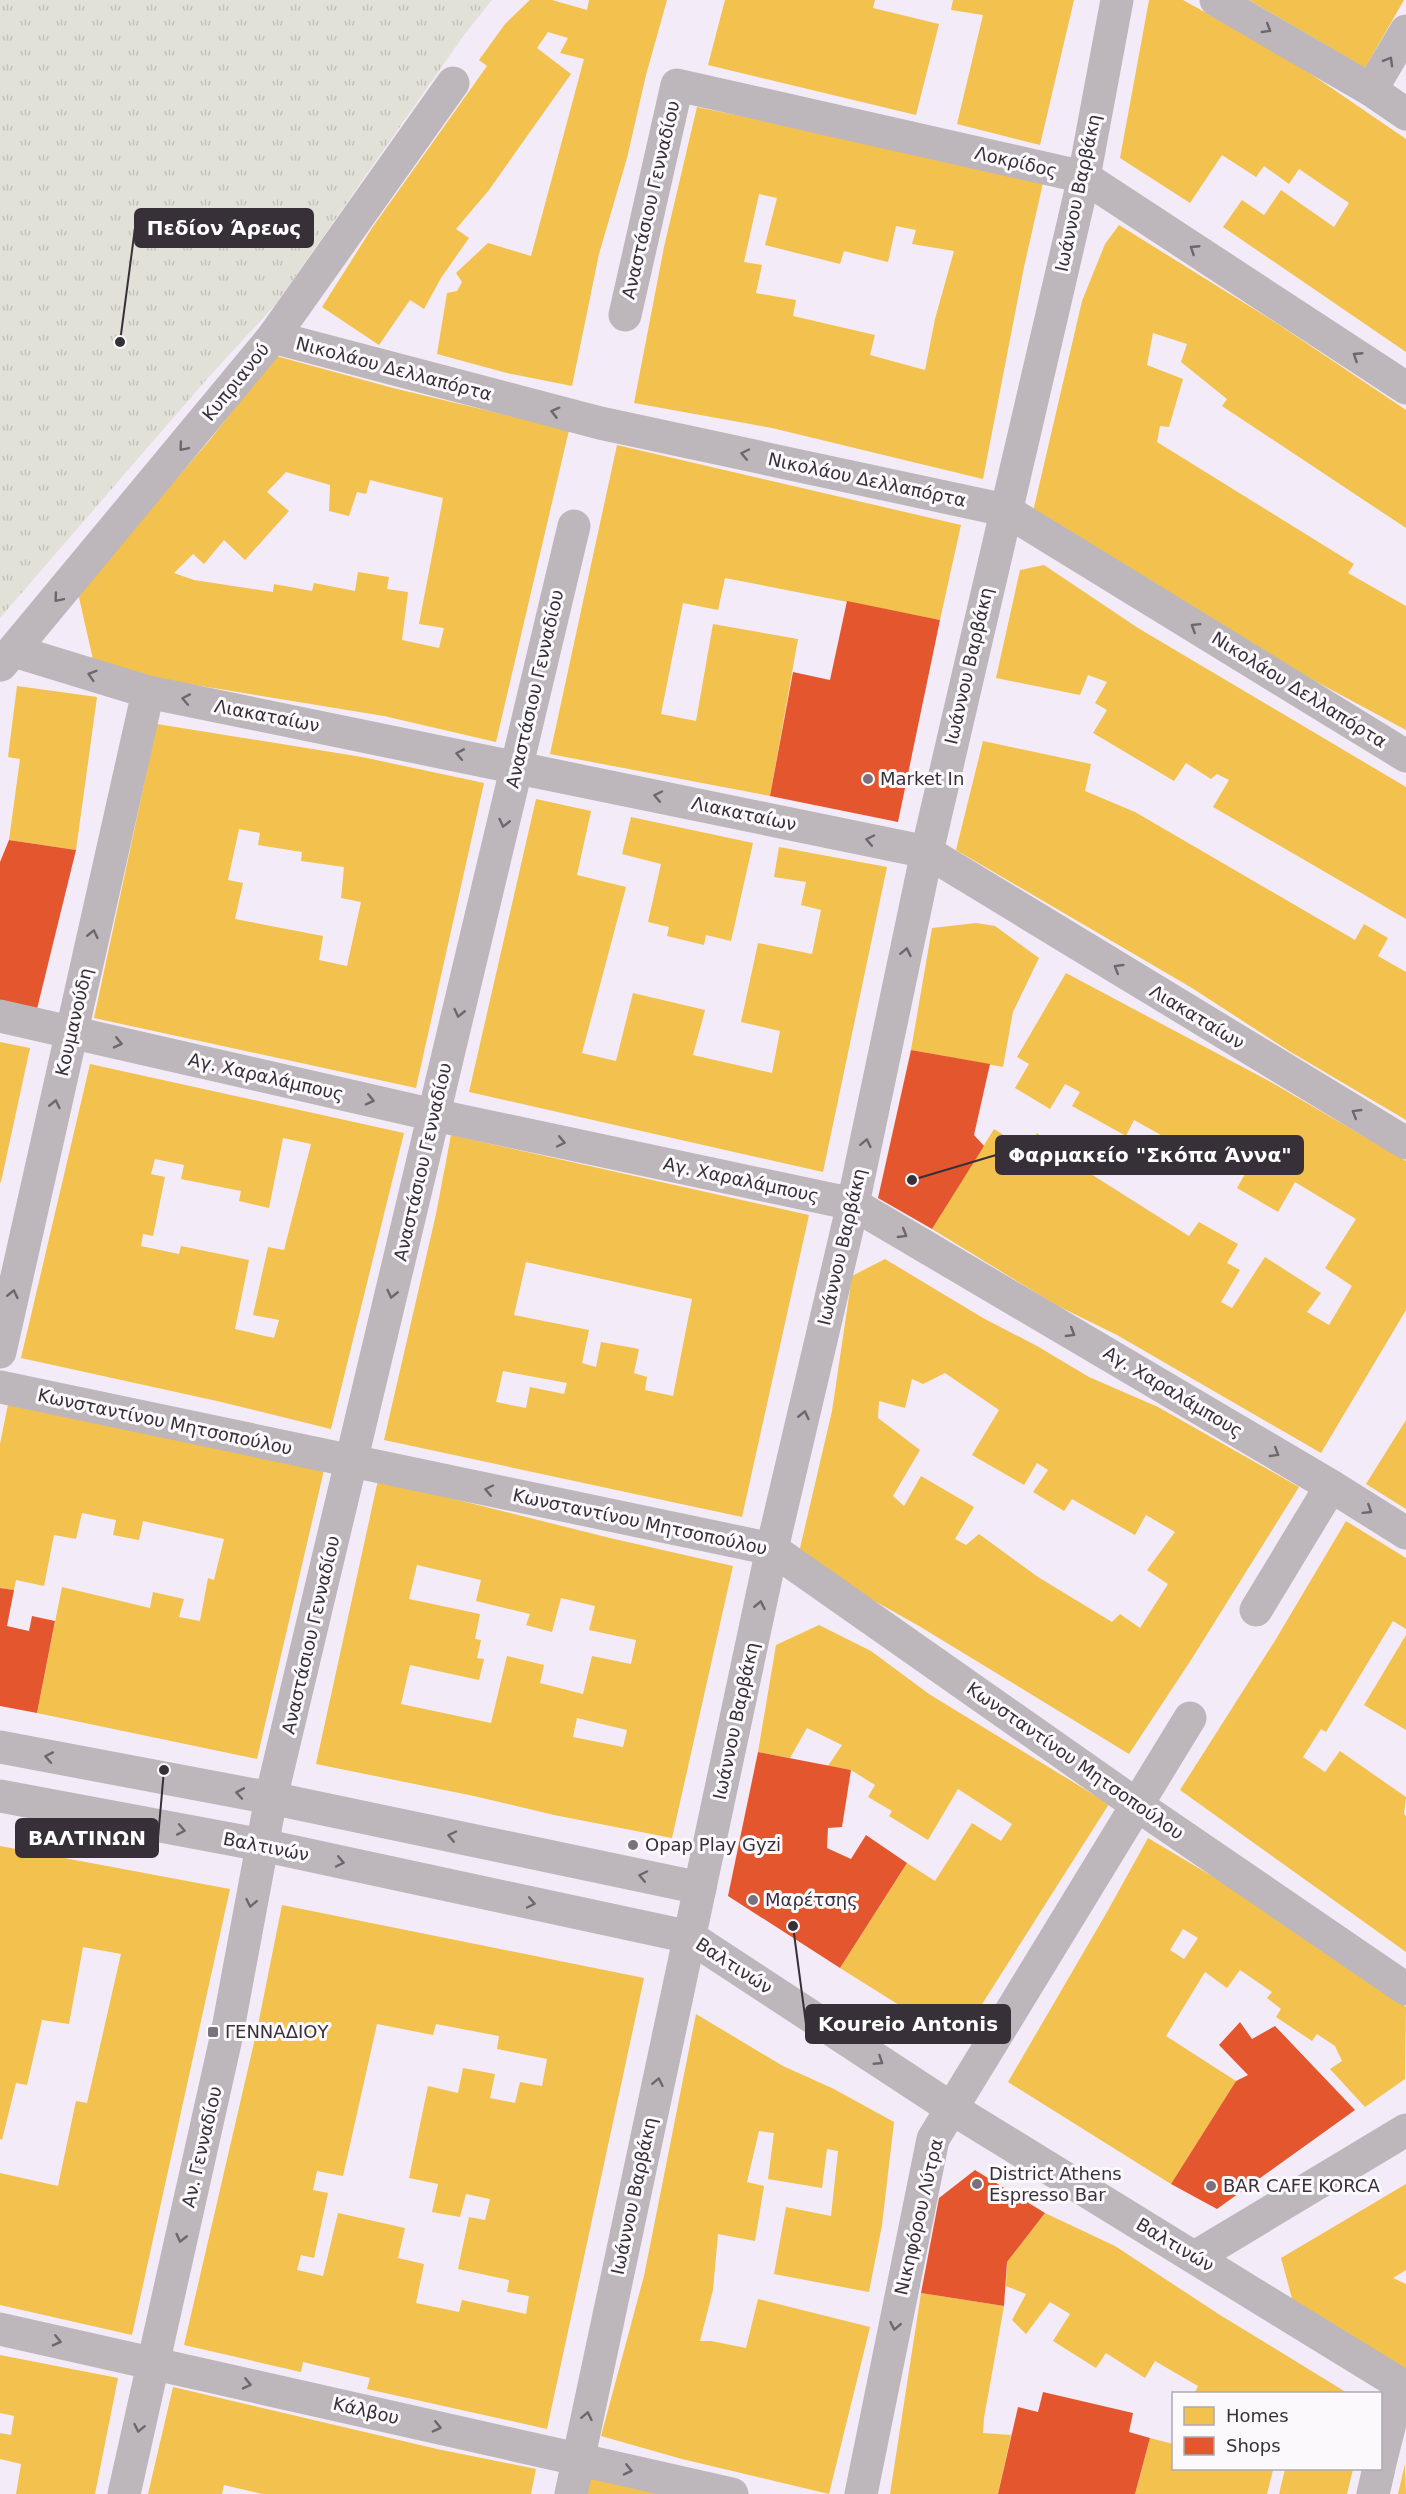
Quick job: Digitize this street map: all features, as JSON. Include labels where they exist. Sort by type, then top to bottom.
[{"type":"street","name":"Ιωάννου Βαρβάκη","points":[[571,2494],[772,1549],[853,1204],[927,852],[1084,177],[1118,0]]},
{"type":"street","points":[[1216,0],[1371,90],[1406,114]]},
{"type":"street","points":[[1371,90],[1406,31]]},
{"type":"street","name":"Κυπριανού","points":[[7,659],[273,337],[453,83]]},
{"type":"street","name":"Λοκρίδος","points":[[677,85],[1084,177],[1406,388]]},
{"type":"street","name":"Αναστάσιου Γενναδίου","points":[[625,315],[677,85]]},
{"type":"street","name":"Νικολάου Δελλαπόρτα","points":[[273,337],[600,423],[1005,510],[1406,756]]},
{"type":"street","name":"Αναστάσιου Γενναδίου","points":[[271,1798],[574,526]]},
{"type":"street","name":"Λιακαταίων","points":[[7,659],[148,692],[927,852],[1406,1143]]},
{"type":"street","name":"Κουμανούδη","points":[[0,1352],[148,692]]},
{"type":"street","name":"Αγ. Χαραλάμπους","points":[[0,1016],[434,1115],[853,1204],[1331,1486],[1406,1533]]},
{"type":"street","name":"Κωνσταντίνου Μητσοπούλου","points":[[0,1388],[772,1549],[1137,1805],[1406,1989]]},
{"type":"street","points":[[1256,1610],[1331,1486]]},
{"type":"street","name":"Νικηφόρου Λύτρα","points":[[861,2494],[933,2139],[1190,1718]]},
{"type":"street","points":[[0,1747],[271,1798],[700,1888]]},
{"type":"street","name":"Βαλτινών","points":[[0,1796],[262,1845],[690,1937],[951,2108],[1403,2384]]},
{"type":"street","name":"Αν. Γενναδίου","points":[[124,2494],[227,2034],[271,1798]]},
{"type":"street","points":[[1195,2257],[1406,2130]]},
{"type":"street","name":"Κάλβου","points":[[0,2328],[732,2494]]},
{"type":"street","points":[[1382,2456],[1403,2384]]},
{"type":"street","points":[[1373,2494],[1379,2470]]},
{"type":"green space","points":[[0,0],[492,0],[464,35],[276,304],[206,380],[0,618]]},
{"type":"building: Homes","points":[[530,0],[552,0],[587,10],[589,0],[667,0],[646,75],[627,158],[599,254],[572,386],[507,373],[437,354],[447,293],[457,291],[462,282],[456,273],[488,243],[531,256],[584,59],[560,53],[568,38],[548,32],[537,48],[571,74],[489,190],[456,229],[469,238],[441,278],[424,309],[410,300],[379,345],[322,307],[372,228],[487,66],[479,60],[505,24]]},
{"type":"building: Homes","points":[[725,0],[875,0],[873,8],[939,24],[916,115],[708,65]]},
{"type":"building: Homes","points":[[953,0],[1074,0],[1040,145],[957,124],[983,15],[951,10]]},
{"type":"building: Homes","points":[[1149,0],[1183,0],[1289,59],[1406,139],[1406,352],[1223,227],[1242,200],[1264,215],[1281,190],[1334,227],[1349,203],[1299,169],[1289,184],[1264,166],[1256,177],[1222,155],[1190,203],[1120,158]]},
{"type":"building: Homes","points":[[1249,0],[1404,0],[1365,68]]},
{"type":"building: Homes","points":[[697,107],[869,142],[1043,183],[1024,267],[983,479],[772,428],[634,403],[664,247]],"holes":[[[759,194],[777,198],[765,245],[840,264],[844,251],[888,262],[896,226],[916,230],[912,244],[954,251],[935,319],[925,370],[870,355],[875,335],[793,316],[796,300],[756,293],[762,265],[744,262]]]},
{"type":"building: Homes","points":[[1119,225],[1278,324],[1406,410],[1406,528],[1222,406],[1227,399],[1181,362],[1187,344],[1153,333],[1147,365],[1183,379],[1169,427],[1160,426],[1157,442],[1354,564],[1348,573],[1406,606],[1406,730],[1291,668],[1032,516],[1082,301],[1105,244]]},
{"type":"building: Homes","points":[[276,356],[393,388],[569,430],[496,742],[384,716],[177,682],[94,664],[78,593],[209,441]],"holes":[[[286,472],[330,485],[329,511],[349,516],[357,492],[366,494],[370,480],[443,498],[419,624],[444,628],[439,648],[402,640],[408,592],[387,589],[389,577],[358,572],[355,591],[314,583],[312,591],[274,584],[273,592],[194,580],[174,573],[193,554],[204,564],[224,540],[245,560],[289,511],[267,492]]]},
{"type":"building: Homes","points":[[617,445],[961,525],[940,620],[725,578],[718,610],[683,603],[661,714],[696,721],[713,624],[798,639],[770,796],[550,754]]},
{"type":"building: Homes","points":[[1044,565],[1138,628],[1406,787],[1406,919],[1213,807],[1229,780],[1217,774],[1211,779],[1186,763],[1174,781],[1093,733],[1107,710],[1095,703],[1107,682],[1088,675],[1080,695],[996,678],[1020,570]]},
{"type":"building: Homes","points":[[17,686],[97,697],[76,850],[9,840],[20,759],[8,757]]},
{"type":"building: Homes","points":[[157,724],[362,757],[484,783],[416,1088],[94,1018]],"holes":[[[239,829],[260,833],[258,845],[302,852],[301,861],[344,867],[341,898],[361,902],[347,966],[319,960],[323,936],[235,919],[243,883],[228,880]]]},
{"type":"building: Homes","points":[[983,741],[1091,764],[1085,791],[1135,812],[1355,940],[1364,924],[1388,938],[1378,956],[1406,972],[1406,1120],[1289,1051],[1192,988],[956,850]]},
{"type":"building: Homes","points":[[536,799],[591,811],[577,875],[626,887],[582,1053],[616,1061],[633,993],[705,1010],[693,1055],[772,1073],[780,1031],[741,1022],[758,943],[812,954],[821,910],[801,905],[806,882],[774,877],[779,847],[887,867],[823,1172],[469,1092]]},
{"type":"building: Homes","points":[[631,817],[753,843],[731,941],[706,935],[704,945],[667,936],[669,927],[648,922],[661,864],[622,854]]},
{"type":"building: Homes","points":[[976,923],[995,926],[1039,958],[1013,1012],[1003,1067],[911,1050],[932,928]]},
{"type":"building: Homes","points":[[1066,973],[1269,1081],[1406,1161],[1406,1310],[1321,1453],[1117,1335],[1056,1305],[932,1229],[994,1129],[1027,1150],[1037,1133],[1064,1157],[1189,1236],[1199,1222],[1238,1244],[1227,1263],[1240,1270],[1221,1302],[1232,1308],[1265,1257],[1321,1293],[1307,1312],[1329,1325],[1352,1286],[1325,1268],[1356,1219],[1295,1182],[1278,1212],[1237,1188],[1248,1169],[1226,1156],[1218,1167],[1134,1120],[1126,1136],[1072,1106],[1080,1092],[1065,1084],[1050,1109],[1015,1088],[1029,1064],[1017,1057]]},
{"type":"building: Homes","points":[[0,1042],[30,1048],[1,1182],[0,1182]]},
{"type":"building: Homes","points":[[90,1064],[404,1133],[331,1429],[217,1401],[21,1358]],"holes":[[[283,1138],[311,1144],[284,1250],[268,1247],[253,1315],[279,1320],[274,1338],[235,1329],[249,1260],[181,1246],[179,1254],[141,1246],[143,1234],[153,1236],[165,1177],[151,1174],[155,1159],[184,1165],[181,1179],[241,1191],[239,1201],[269,1208]]]},
{"type":"building: Homes","points":[[451,1135],[809,1215],[742,1517],[384,1440],[436,1214]],"holes":[[[526,1262],[692,1299],[673,1396],[645,1390],[647,1377],[634,1373],[639,1349],[601,1342],[596,1367],[582,1363],[589,1330],[514,1315]],[[503,1371],[567,1383],[564,1394],[530,1387],[526,1408],[496,1402]]]},
{"type":"building: Homes","points":[[885,1259],[983,1318],[1089,1377],[1158,1407],[1299,1487],[1191,1660],[1129,1754],[919,1626],[797,1561],[832,1411],[852,1276]],"holes":[[[945,1373],[999,1410],[972,1455],[1024,1485],[1037,1463],[1048,1470],[1033,1492],[1064,1511],[1072,1499],[1135,1535],[1146,1515],[1175,1532],[1147,1570],[1168,1584],[1140,1628],[1120,1614],[1112,1622],[1038,1577],[979,1534],[966,1545],[955,1539],[974,1507],[921,1476],[904,1506],[893,1496],[920,1450],[878,1418],[879,1401],[905,1408],[912,1379],[923,1384]]]},
{"type":"building: Homes","points":[[8,1404],[324,1470],[257,1759],[37,1713],[62,1587],[150,1608],[153,1592],[184,1599],[179,1617],[200,1621],[208,1578],[214,1580],[224,1539],[143,1521],[139,1540],[113,1535],[116,1520],[82,1513],[76,1539],[54,1535],[44,1586],[16,1580],[14,1590],[0,1588],[0,1444]]},
{"type":"building: Homes","points":[[1406,1420],[1406,1509],[1366,1484]]},
{"type":"building: Homes","points":[[378,1480],[733,1566],[672,1838],[316,1764]],"holes":[[[417,1565],[481,1580],[476,1601],[530,1614],[526,1625],[552,1632],[561,1598],[595,1606],[589,1630],[636,1640],[631,1664],[592,1656],[583,1694],[540,1683],[544,1665],[507,1656],[491,1723],[401,1704],[410,1665],[479,1680],[484,1659],[477,1658],[481,1640],[475,1639],[480,1614],[409,1599]],[[577,1718],[627,1730],[623,1747],[573,1737]]]},
{"type":"building: Homes","points":[[1346,1521],[1406,1558],[1406,1629],[1393,1621],[1326,1732],[1321,1729],[1303,1757],[1325,1772],[1340,1751],[1406,1797],[1404,1814],[1406,1816],[1406,1952],[1180,1790],[1276,1639]]},
{"type":"building: Homes","points":[[819,1625],[871,1651],[929,1694],[1109,1804],[958,2042],[840,1968],[907,1863],[935,1881],[972,1823],[1001,1841],[1012,1824],[958,1789],[928,1840],[889,1816],[892,1811],[868,1797],[875,1785],[851,1770],[828,1766],[842,1745],[807,1728],[790,1758],[758,1752],[776,1645]]},
{"type":"building: Homes","points":[[1406,1635],[1406,1730],[1364,1705]]},
{"type":"building: Homes","points":[[1148,1838],[1232,1888],[1406,2007],[1405,2079],[1365,2107],[1330,2069],[1342,2061],[1335,2046],[1317,2034],[1312,2041],[1276,2017],[1281,2009],[1267,1998],[1272,1992],[1240,1970],[1227,1988],[1205,1972],[1166,2036],[1236,2081],[1171,2184],[1008,2082]],"holes":[[[1183,1929],[1198,1938],[1184,1959],[1170,1950]]]},
{"type":"building: Homes","points":[[0,1846],[230,1889],[132,2335],[0,2305],[0,2173],[58,2186],[76,2101],[87,2103],[121,1954],[83,1947],[69,2024],[42,2020],[27,2085],[16,2083],[2,2140],[0,2139]]},
{"type":"building: Homes","points":[[282,1905],[644,1978],[547,2429],[367,2389],[370,2378],[303,2362],[301,2372],[184,2345],[257,2030]],"holes":[[[377,2024],[433,2035],[436,2024],[499,2036],[497,2049],[547,2059],[542,2086],[520,2082],[515,2103],[490,2098],[495,2074],[463,2068],[458,2093],[428,2086],[409,2178],[438,2184],[432,2212],[460,2217],[466,2194],[490,2199],[485,2220],[469,2217],[458,2269],[509,2280],[507,2292],[529,2296],[526,2314],[462,2300],[459,2312],[416,2303],[424,2264],[398,2258],[405,2228],[338,2213],[323,2276],[297,2270],[301,2255],[314,2258],[328,2193],[313,2190],[317,2171],[343,2176]]]},
{"type":"building: Homes","points":[[696,2014],[783,2066],[834,2089],[894,2122],[882,2225],[869,2292],[774,2274],[786,2207],[831,2216],[838,2151],[827,2149],[822,2188],[768,2179],[774,2133],[759,2131],[747,2182],[764,2186],[755,2241],[718,2234],[713,2290],[700,2341],[746,2348],[758,2299],[870,2327],[829,2494],[682,2459],[601,2436],[644,2276]]},
{"type":"building: Homes","points":[[1406,2184],[1406,2270],[1393,2278],[1406,2284],[1406,2373],[1293,2302],[1281,2258]]},
{"type":"building: Homes","points":[[1045,2213],[1115,2246],[1220,2315],[1346,2392],[1195,2392],[1198,2386],[1155,2361],[1145,2378],[1106,2353],[1096,2368],[1053,2341],[1070,2314],[1050,2302],[1026,2334],[1012,2320],[1026,2294],[1006,2286],[1007,2262]]},
{"type":"building: Homes","points":[[921,2293],[1004,2306],[983,2433],[1011,2435],[998,2494],[890,2494]]},
{"type":"building: Homes","points":[[0,2355],[118,2378],[95,2494],[16,2494],[21,2464],[0,2459],[0,2433],[11,2435],[14,2416],[0,2413]]},
{"type":"building: Homes","points":[[173,2387],[437,2449],[536,2469],[531,2494],[262,2494],[224,2485],[222,2494],[148,2494]]},
{"type":"building: Homes","points":[[1150,2438],[1172,2444],[1172,2470],[1273,2470],[1267,2494],[1135,2494]]},
{"type":"building: Homes","points":[[1405,2464],[1406,2494],[1398,2494]]},
{"type":"building: Homes","points":[[1285,2470],[1353,2470],[1347,2494],[1279,2494]]},
{"type":"building: Homes","points":[[587,2474],[679,2494],[583,2494]]},
{"type":"building: Shops","points":[[847,601],[940,620],[898,822],[770,796],[793,672],[830,680]]},
{"type":"building: Shops","points":[[9,840],[76,850],[37,1009],[0,1000],[0,862]]},
{"type":"building: Shops","points":[[911,1050],[990,1064],[974,1135],[984,1146],[932,1229],[878,1198]]},
{"type":"building: Shops","points":[[0,1588],[14,1590],[7,1626],[29,1631],[32,1616],[55,1621],[37,1713],[0,1706]]},
{"type":"building: Shops","points":[[758,1752],[851,1770],[842,1827],[828,1828],[827,1848],[851,1859],[866,1835],[907,1863],[840,1968],[728,1896]]},
{"type":"building: Shops","points":[[1240,2022],[1252,2039],[1275,2026],[1355,2110],[1217,2209],[1171,2184],[1236,2081],[1248,2075],[1219,2045]]},
{"type":"building: Shops","points":[[975,2170],[1045,2213],[1007,2262],[1004,2306],[921,2293],[939,2198]]},
{"type":"building: Shops","points":[[1043,2392],[1133,2413],[1129,2432],[1150,2438],[1135,2494],[998,2494],[1018,2407],[1038,2412]]},
{"type":"place","name":"Πεδίον Άρεως","points":[[120,342]]},
{"type":"place","name":"Market In","points":[[868,779]]},
{"type":"place","name":"Φαρμακείο \"Σκόπα Άννα\"","points":[[912,1180]]},
{"type":"place","name":"ΒΑΛΤΙΝΩΝ","points":[[164,1770]]},
{"type":"place","name":"Opap Play Gyzi","points":[[633,1845]]},
{"type":"place","name":"Μαρέτσης","points":[[753,1900]]},
{"type":"place","name":"Koureio Antonis","points":[[793,1926]]},
{"type":"place","name":"ΓΕΝΝΑΔΙΟΥ","points":[[213,2032]]},
{"type":"place","name":"District Athens Espresso Bar","points":[[977,2184]]},
{"type":"place","name":"BAR CAFE KORCA","points":[[1211,2186]]}]
